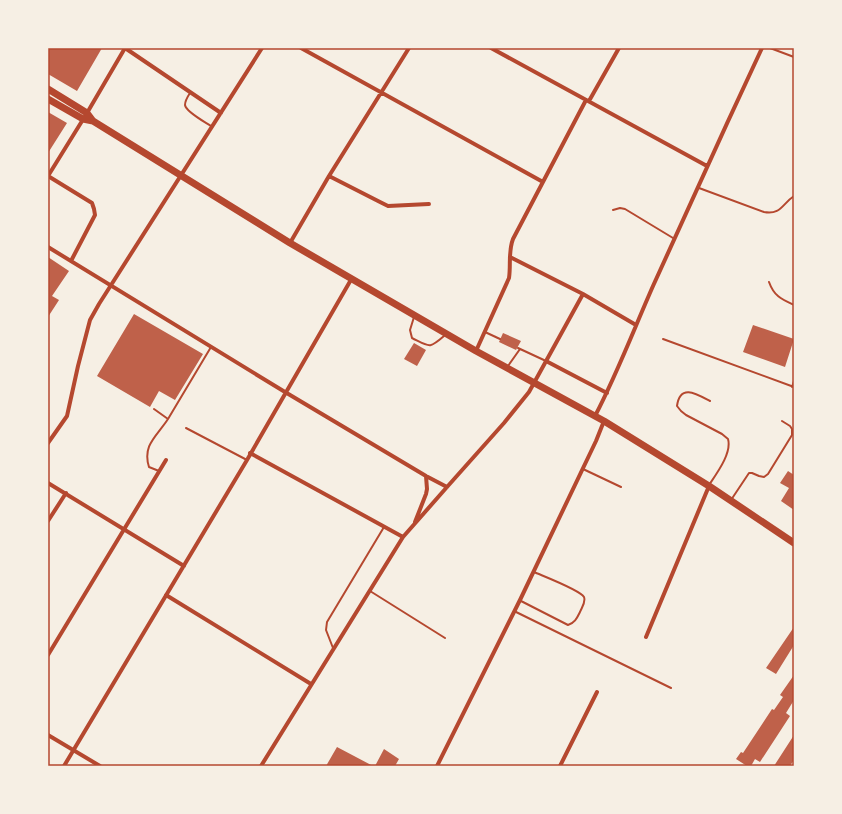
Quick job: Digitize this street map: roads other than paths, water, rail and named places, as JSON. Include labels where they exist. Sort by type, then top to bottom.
[{"type":"main road","points":[[48,89],[85,116],[290,243],[476,351],[604,421],[709,486],[794,543]]},
{"type":"main road","points":[[48,99],[85,116]]},
{"type":"street","points":[[71,261],[95,215],[94,208],[92,203],[48,176],[125,48],[221,113]]},
{"type":"street","points":[[48,443],[67,416],[90,320],[262,48]]},
{"type":"street","points":[[301,48],[543,182]]},
{"type":"street","points":[[290,243],[329,176],[408,48]]},
{"type":"street","points":[[491,48],[707,166]]},
{"type":"street","points":[[476,351],[509,278],[510,250],[513,239],[588,100],[619,48]]},
{"type":"street","points":[[595,416],[607,393],[674,239],[762,48]]},
{"type":"street","points":[[329,176],[388,206],[429,204]]},
{"type":"street","points":[[48,246],[286,392],[426,476],[447,486]]},
{"type":"street","points":[[510,257],[583,294],[636,325]]},
{"type":"street","points":[[64,766],[247,460],[352,278]]},
{"type":"street","points":[[260,766],[403,537],[504,423],[529,392],[583,294]]},
{"type":"street","points":[[546,361],[607,393]]},
{"type":"street","points":[[437,766],[520,600],[583,469],[604,421]]},
{"type":"street","points":[[250,453],[403,537]]},
{"type":"street","points":[[48,654],[166,460]]},
{"type":"street","points":[[413,526],[426,494],[426,476]]},
{"type":"street","points":[[48,483],[184,566]]},
{"type":"street","points":[[646,637],[680,552],[709,486]]},
{"type":"street","points":[[48,521],[66,494]]},
{"type":"street","points":[[166,595],[311,684]]},
{"type":"street","points":[[560,766],[597,692]]},
{"type":"street","points":[[48,735],[100,766]]},
{"type":"lane","points":[[770,48],[794,56]]},
{"type":"lane","points":[[190,92],[186,100],[187,110],[212,126]]},
{"type":"lane","points":[[698,187],[764,212],[771,213],[777,211],[794,196]]},
{"type":"lane","points":[[613,210],[620,208],[625,209],[674,239]]},
{"type":"lane","points":[[769,282],[772,290],[777,296],[794,305]]},
{"type":"lane","points":[[415,315],[410,330],[412,338],[431,346],[447,334]]},
{"type":"lane","points":[[484,332],[500,339]]},
{"type":"lane","points":[[663,339],[793,387],[794,381]]},
{"type":"lane","points":[[160,472],[149,467],[146,456],[149,446],[168,419],[212,347]]},
{"type":"lane","points":[[507,368],[519,348],[546,361]]},
{"type":"lane","points":[[709,486],[726,456],[729,446],[728,439],[722,434],[686,415],[680,411],[677,406],[680,397],[686,392],[691,392],[710,400]]},
{"type":"lane","points":[[154,410],[168,419]]},
{"type":"lane","points":[[731,501],[749,473],[764,477],[768,474],[792,435],[792,428],[782,421]]},
{"type":"lane","points":[[186,428],[247,460]]},
{"type":"lane","points":[[583,469],[621,487]]},
{"type":"lane","points":[[333,649],[326,630],[327,622],[384,527]]},
{"type":"lane","points":[[520,600],[568,624],[573,623],[577,619],[585,602],[583,596],[577,591],[534,571]]},
{"type":"lane","points":[[370,591],[445,638]]},
{"type":"lane","points":[[514,611],[671,688]]}]
